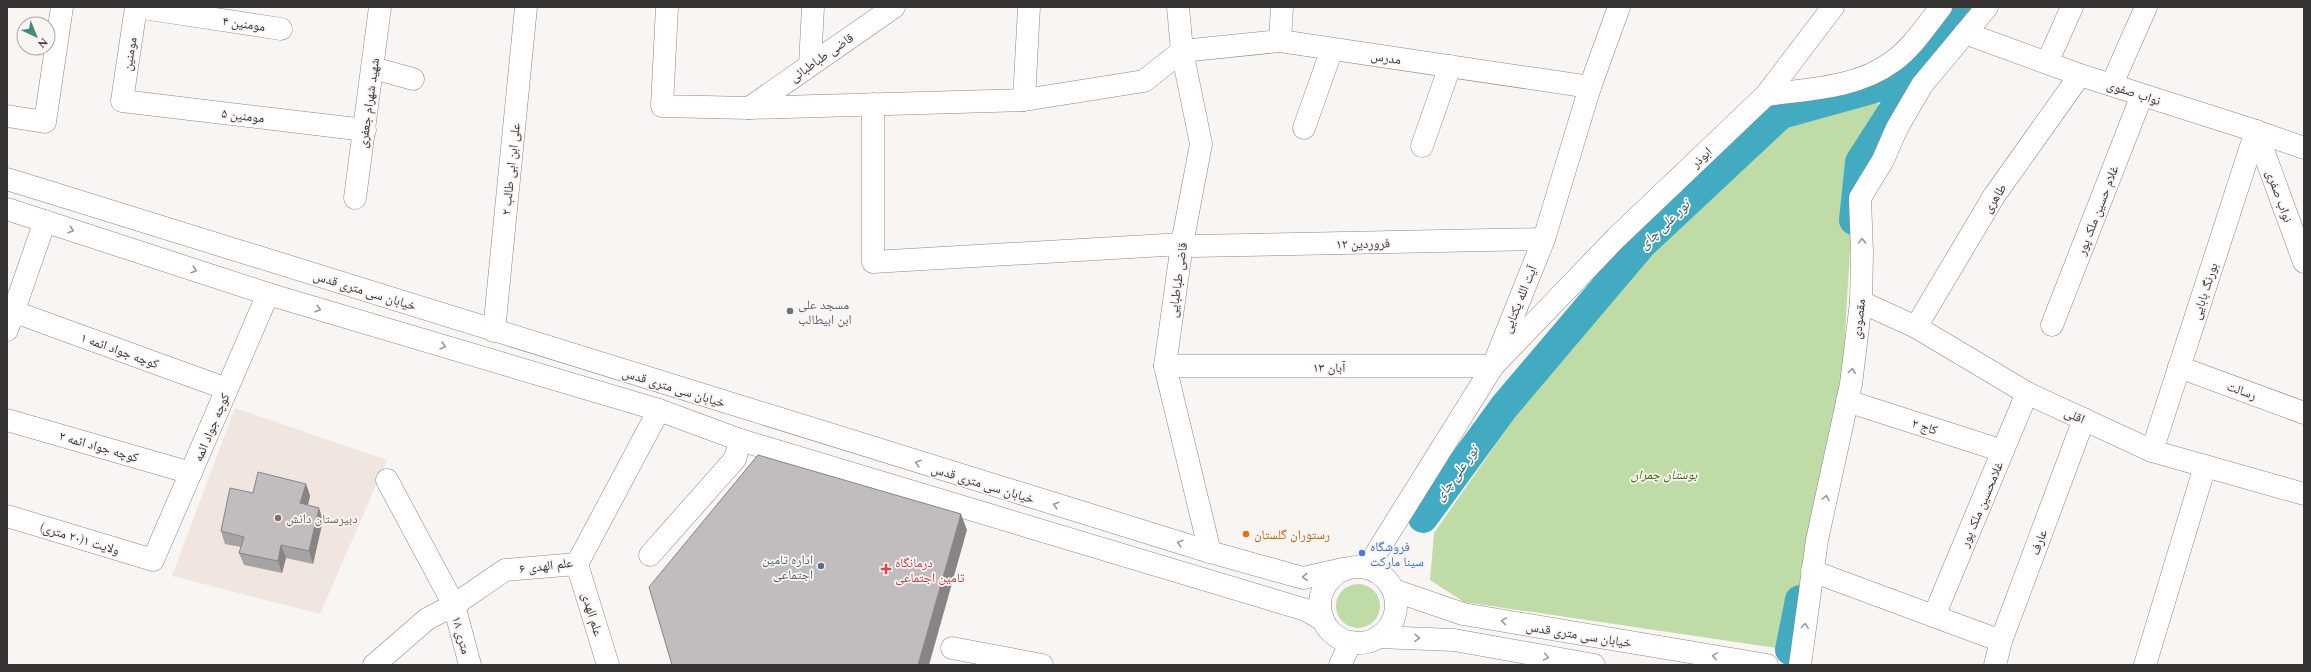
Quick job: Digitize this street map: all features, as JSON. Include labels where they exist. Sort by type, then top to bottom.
[{"type":"street","points":[[7,116],[45,122],[62,7]]},
{"type":"street","name":"مومنین ۴","points":[[136,7],[281,29]]},
{"type":"street","name":"مومنین","points":[[122,101],[136,7]]},
{"type":"street","name":"شهید شهرام جعفری","points":[[355,198],[380,7]]},
{"type":"street","name":"علی ابن ابی طالب ۲","points":[[494,331],[526,7]]},
{"type":"street","points":[[667,7],[662,106],[749,108],[1024,100],[1144,81],[1182,51]]},
{"type":"street","points":[[810,65],[812,7]]},
{"type":"street","name":"قاضی طباطبائی","points":[[749,108],[894,7]]},
{"type":"street","points":[[1024,100],[1029,7]]},
{"type":"street","name":"قاضی طباطبایی","points":[[1178,7],[1182,51],[1200,144],[1182,244],[1166,366],[1210,552]]},
{"type":"street","points":[[1280,41],[1282,7]]},
{"type":"street","name":"آیت الله یکتایی","points":[[1367,568],[1493,366],[1544,238],[1590,87],[1620,7]]},
{"type":"street","name":"ابوذر","points":[[1493,366],[1616,238],[1766,95],[1833,7]]},
{"type":"street","points":[[1766,95],[1854,81],[1892,62],[1915,39],[1941,7]]},
{"type":"street","name":"مقصودی","points":[[1800,665],[1816,540],[1847,401],[1861,302],[1862,253],[1860,198],[1883,160],[1897,128],[1922,85],[1987,7]]},
{"type":"street","points":[[2047,63],[2072,7]]},
{"type":"street","points":[[2112,84],[2146,7]]},
{"type":"street","name":"نواب صفوی","points":[[1965,33],[2080,75],[2256,130],[2304,148]]},
{"type":"street","name":"مدرس","points":[[1182,51],[1280,41],[1590,87]]},
{"type":"street","points":[[1304,128],[1332,49]]},
{"type":"street","points":[[1422,146],[1450,66]]},
{"type":"street","points":[[373,68],[413,79]]},
{"type":"street","name":"طاهری","points":[[1916,328],[1994,196],[2080,75]]},
{"type":"street","name":"غلام حسین ملک پور","points":[[2052,325],[2142,95]]},
{"type":"street","name":"۵ مومنین","points":[[122,101],[365,130]]},
{"type":"street","name":"۱۲ فروردین","points":[[873,104],[873,262],[1182,244],[1194,246],[1544,238]]},
{"type":"street","name":"نواب صفری","points":[[2256,130],[2304,262]]},
{"type":"street","name":"بورنگ بابایی","points":[[2152,451],[2256,130]]},
{"type":"street","name":"خیابان سی متری قدس","points":[[7,179],[824,434],[1210,552],[1303,578],[1343,569]]},
{"type":"street","name":"خیابان سی متری قدس","points":[[7,209],[268,294],[659,410],[740,440],[1306,610],[1323,620]]},
{"type":"street","points":[[10,320],[45,221]]},
{"type":"street","name":"کوچه جواد ائمه","points":[[154,560],[268,294]]},
{"type":"street","name":"اقلی","points":[[1861,302],[1916,328],[2027,393],[2152,451],[2304,494]]},
{"type":"street","name":"کوچه جواد ائمه ۱","points":[[10,320],[228,389]]},
{"type":"street","name":"۱۳ آبان","points":[[1166,366],[1493,366]]},
{"type":"street","name":"رسالت","points":[[2180,367],[2304,413]]},
{"type":"street","name":"غلامحسین ملک پور","points":[[1934,616],[2027,393]]},
{"type":"street","name":"کاج ۲","points":[[1847,401],[2003,450]]},
{"type":"street","name":"علم الهدی ۶","points":[[374,665],[427,618],[454,604],[505,570],[577,564],[659,410]]},
{"type":"street","name":"عارف","points":[[1995,665],[2001,641],[2084,419]]},
{"type":"street","name":"کوچه جواد ائمه ۲","points":[[7,420],[191,473]]},
{"type":"street","points":[[814,462],[824,434]]},
{"type":"street","points":[[650,555],[735,459],[740,440]]},
{"type":"street","points":[[2145,665],[2205,466]]},
{"type":"street","name":"۱۸ متری","points":[[387,480],[454,604],[470,665]]},
{"type":"street","name":"ولایت ۱(۲۰ متری)","points":[[7,516],[154,560]]},
{"type":"street","name":"علم الهدی","points":[[577,564],[608,665]]},
{"type":"street","points":[[1355,567],[1367,568],[1378,572],[1387,580],[1393,590],[1396,611],[1389,625],[1378,637],[1370,641],[1351,642],[1332,634],[1323,620],[1320,609],[1320,597],[1325,585],[1333,576],[1343,569],[1355,567]]},
{"type":"street","points":[[1812,570],[2001,641]]},
{"type":"street","name":"خیابان سی متری قدس","points":[[1393,590],[1463,614],[1767,665]]},
{"type":"street","points":[[1378,637],[1454,640],[1594,665]]},
{"type":"street","points":[[1340,665],[1351,642]]},
{"type":"street","points":[[952,648],[1042,665]]},
{"type":"shaded area","name":"دبیرستان دانش","points":[[235,408],[387,460],[320,614],[172,576]]},
{"type":"green space","name":"بوستان چمران","points":[[1876,99],[1885,118],[1875,167],[1852,217],[1841,401],[1813,514],[1790,650],[1464,602],[1430,580],[1434,533],[1573,333],[1775,127]]},
{"type":"green space","points":[[1358,584],[1370,588],[1376,594],[1380,606],[1376,618],[1370,624],[1358,628],[1346,624],[1340,618],[1336,606],[1340,594],[1346,588]]},
{"type":"building","name":"اداره تامین اجتماعی","points":[[758,455],[961,514],[918,665],[672,665],[649,587]]},
{"type":"building","points":[[258,472],[306,484],[300,503],[319,508],[309,551],[281,545],[278,561],[239,553],[244,537],[221,531],[230,488],[253,493]]},
{"type":"waterway","name":"نور علی چای","points":[[1423,518],[1504,407],[1642,244],[1781,114],[1882,86],[1926,57],[1962,7]]},
{"type":"waterway","points":[[1854,220],[1860,162],[1917,73]]},
{"type":"waterway","points":[[1790,650],[1800,600]]},
{"type":"place","name":"مسجد علی ابن ابیطالب","points":[[790,311]]},
{"type":"place","name":"دبیرستان دانش","points":[[278,518]]},
{"type":"place","name":"رستوران گلستان","points":[[1246,534]]},
{"type":"place","name":"فروشگاه سینا مارکت","points":[[1362,553]]},
{"type":"place","name":"اداره تامین اجتماعی","points":[[821,566]]},
{"type":"place","name":"درمانگاه تامین اجتماعی","points":[[886,569]]}]
